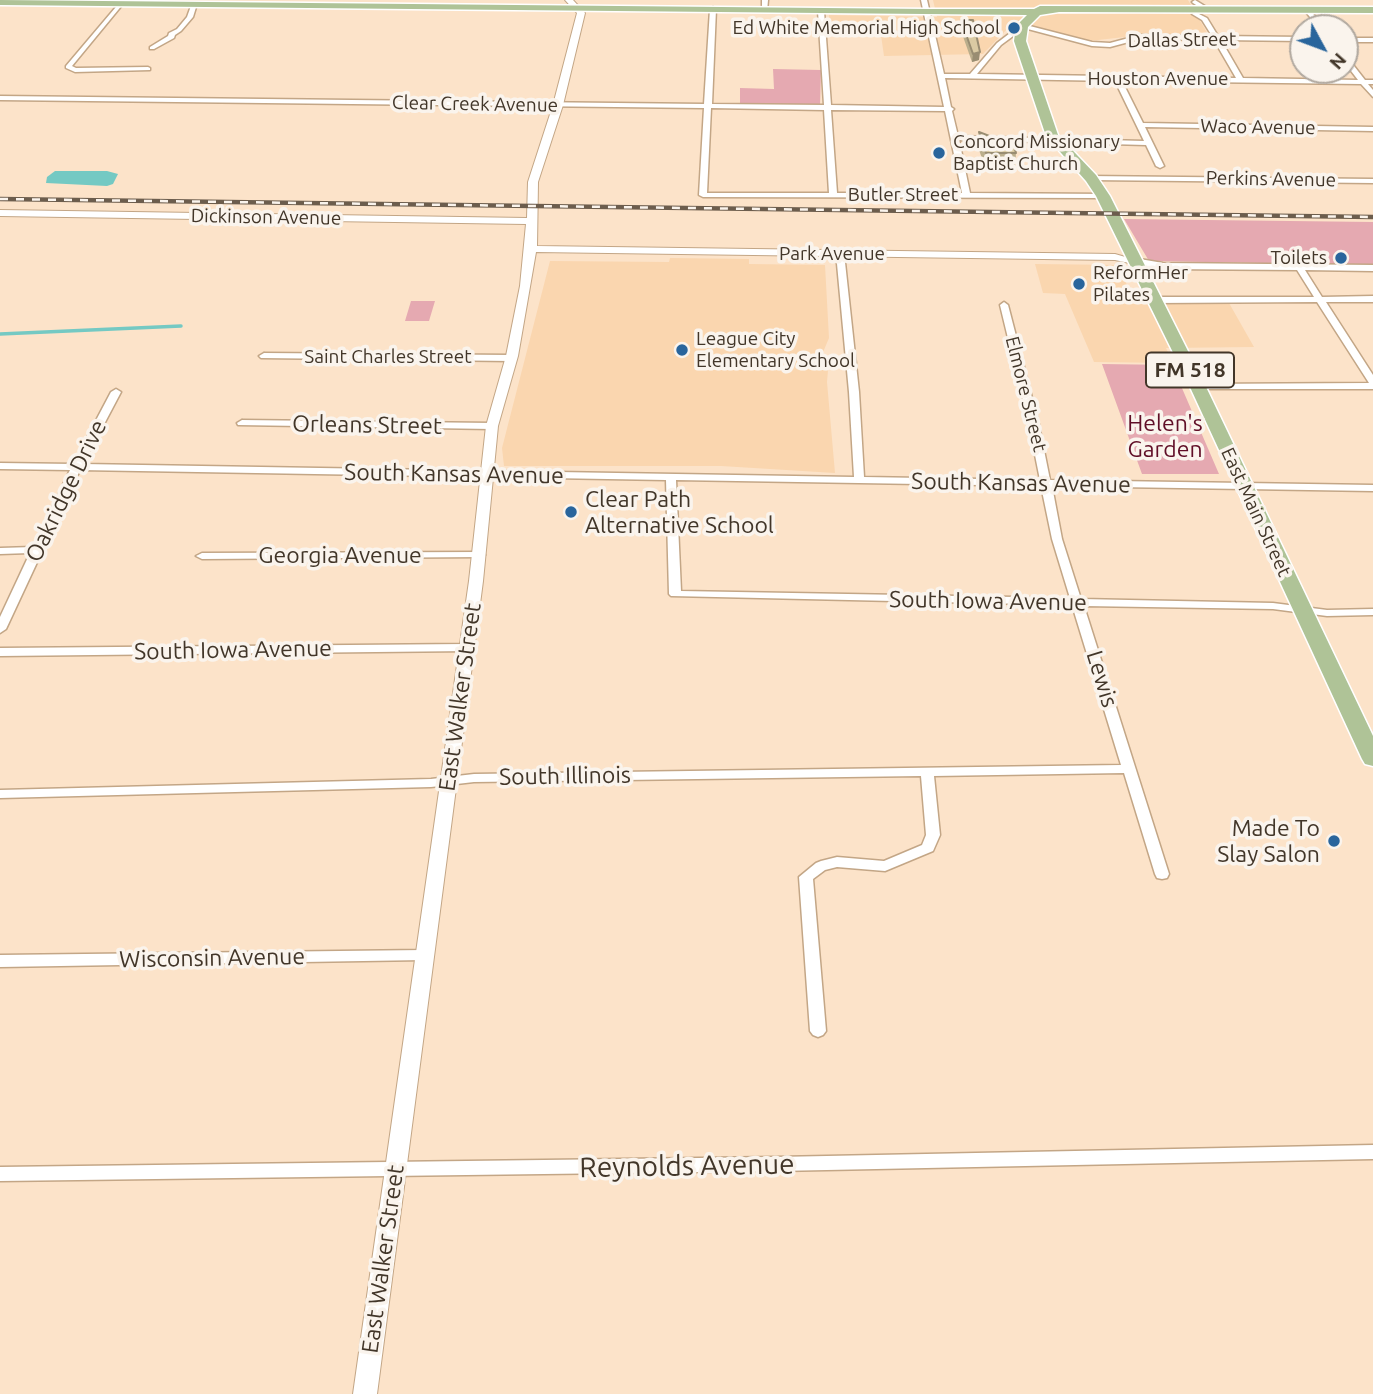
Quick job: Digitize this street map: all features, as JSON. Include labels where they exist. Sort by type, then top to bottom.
[{"type":"main road","points":[[1022,28],[1049,0]]},
{"type":"main road","points":[[0,2],[574,4],[713,9],[765,5],[821,11],[926,6],[1037,12],[1199,10],[1373,13]]},
{"type":"main road","name":"East Main Street","points":[[1022,28],[1020,41],[1055,141],[1091,178],[1103,196],[1198,387],[1373,759]]},
{"type":"street","points":[[121,3],[68,67],[75,70],[148,69]]},
{"type":"street","points":[[152,48],[172,37],[171,34],[183,26],[194,4]]},
{"type":"street","name":"East Walker Street","points":[[365,1394],[479,555],[485,474],[492,426],[511,358],[531,249],[533,182],[558,104],[581,13],[574,4]]},
{"type":"street","points":[[926,6],[967,195]]},
{"type":"street","points":[[708,107],[713,9]]},
{"type":"street","points":[[1199,10],[1240,79]]},
{"type":"street","points":[[821,11],[830,108],[833,195]]},
{"type":"street","points":[[971,77],[999,44],[1022,28]]},
{"type":"street","name":"Dallas Street","points":[[1022,28],[1092,44],[1110,45],[1140,37],[1289,39]]},
{"type":"street","name":"Houston Avenue","points":[[943,76],[1373,82]]},
{"type":"street","points":[[1359,77],[1373,95]]},
{"type":"street","points":[[1118,79],[1160,166]]},
{"type":"street","name":"Clear Creek Avenue","points":[[0,98],[950,109]]},
{"type":"street","name":"Butler Street","points":[[708,107],[704,195],[1103,196]]},
{"type":"street","name":"Waco Avenue","points":[[1142,125],[1373,129]]},
{"type":"street","points":[[956,138],[1149,143]]},
{"type":"street","name":"Perkins Avenue","points":[[1091,178],[1373,181]]},
{"type":"street","name":"Dickinson Avenue","points":[[0,213],[532,221]]},
{"type":"street","name":"Park Avenue","points":[[531,249],[1110,257],[1134,261]]},
{"type":"street","points":[[840,253],[854,392],[859,480]]},
{"type":"street","points":[[1134,261],[1163,267],[1373,268]]},
{"type":"street","points":[[1299,267],[1373,384]]},
{"type":"street","points":[[1154,300],[1373,299]]},
{"type":"street","name":"Elmore Street","points":[[1004,306],[1047,483]]},
{"type":"street","name":"Saint Charles Street","points":[[264,356],[511,358]]},
{"type":"street","points":[[1198,387],[1373,384]]},
{"type":"street","name":"Oakridge Drive","points":[[0,629],[76,468],[116,392]]},
{"type":"street","name":"Orleans Street","points":[[242,423],[492,426]]},
{"type":"street","name":"South Kansas Avenue","points":[[0,466],[1245,487]]},
{"type":"street","name":"South Iowa Avenue","points":[[671,478],[675,594],[1273,606],[1327,613],[1373,612]]},
{"type":"street","name":"Lewis","points":[[1047,483],[1057,539],[1162,874]]},
{"type":"street","points":[[1245,487],[1373,488]]},
{"type":"street","points":[[0,551],[36,550]]},
{"type":"street","name":"Georgia Avenue","points":[[202,556],[479,555]]},
{"type":"street","name":"South Iowa Avenue","points":[[0,652],[466,648]]},
{"type":"street","name":"South Illinois","points":[[0,794],[431,783],[448,780],[1130,769]]},
{"type":"street","points":[[818,1031],[806,877],[821,866],[837,862],[885,866],[928,848],[933,835],[927,771]]},
{"type":"street","name":"Wisconsin Avenue","points":[[0,961],[424,955]]},
{"type":"street","name":"Reynolds Avenue","points":[[0,1174],[1373,1152]]},
{"type":"shaded area","points":[[933,0],[1188,0],[1209,36],[1125,37],[1089,41],[1036,27],[1011,25],[983,54],[884,56],[881,35],[830,34],[829,15],[937,17]]},
{"type":"shaded area","points":[[670,258],[749,259],[749,264],[825,265],[829,338],[821,357],[829,359],[827,382],[835,473],[721,466],[504,466],[502,448],[550,261],[669,262]]},
{"type":"shaded area","points":[[1035,264],[1118,265],[1135,303],[1229,303],[1254,347],[1166,348],[1173,363],[1094,362],[1065,294],[1043,293]]},
{"type":"green space","points":[[773,69],[821,70],[820,106],[740,105],[740,88],[774,89]]},
{"type":"green space","points":[[1124,219],[1373,222],[1373,265],[1149,261]]},
{"type":"green space","points":[[411,301],[435,301],[429,321],[405,321]]},
{"type":"green space","name":"Helen's Garden","points":[[1102,364],[1172,365],[1219,474],[1142,474]]},
{"type":"water","points":[[55,171],[107,171],[118,174],[113,184],[107,186],[46,183],[47,177]]},
{"type":"building","points":[[961,20],[973,20],[980,52],[973,54]]},
{"type":"building","points":[[979,132],[997,139],[1012,139],[1016,153],[986,153]]},
{"type":"waterway","points":[[0,334],[181,326]]},
{"type":"railway","points":[[0,199],[1373,217]]},
{"type":"place","name":"Ed White Memorial High School","points":[[1014,28]]},
{"type":"place","name":"Concord Missionary Baptist Church","points":[[939,153]]},
{"type":"place","name":"Toilets","points":[[1341,258]]},
{"type":"place","name":"ReformHer Pilates","points":[[1079,284]]},
{"type":"place","name":"League City Elementary School","points":[[682,350]]},
{"type":"place","name":"Clear Path Alternative School","points":[[571,512]]},
{"type":"place","name":"Made To Slay Salon","points":[[1334,841]]}]
